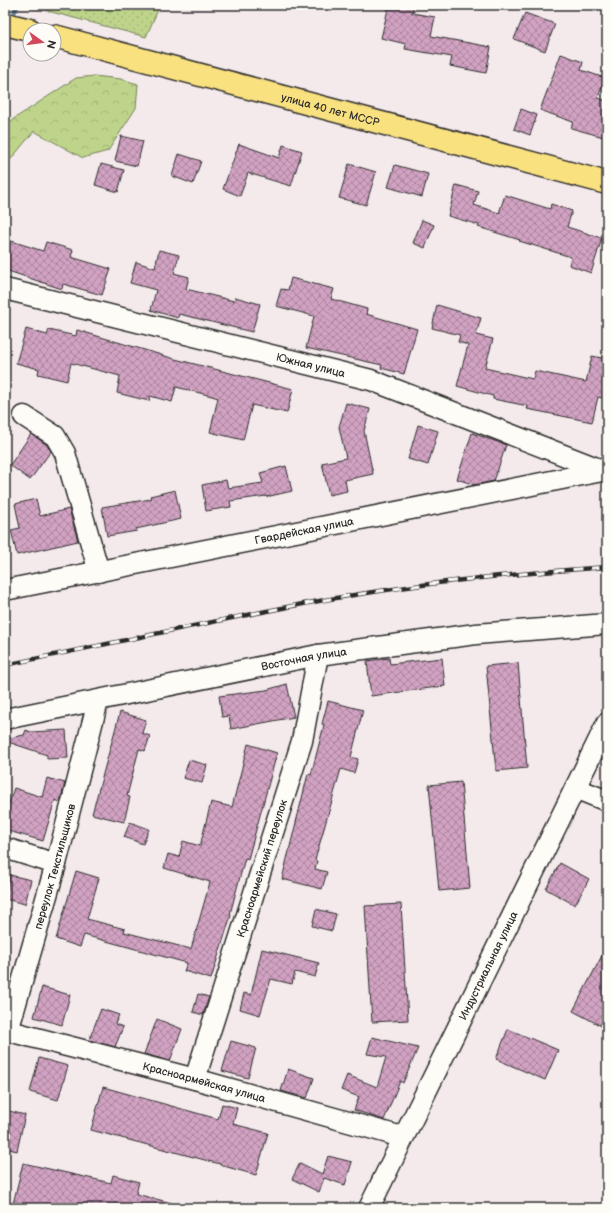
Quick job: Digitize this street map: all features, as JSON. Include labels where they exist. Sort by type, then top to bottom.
[{"type":"main road","points":[[5,24],[22,28]]},
{"type":"main road","name":"улица 40 лет МССР","points":[[62,38],[607,183]]},
{"type":"street","name":"Южная улица","points":[[5,289],[371,380],[605,471]]},
{"type":"street","points":[[24,416],[55,436],[65,453],[99,572]]},
{"type":"street","name":"Гвардейская улица","points":[[5,590],[605,471]]},
{"type":"street","name":"Восточная улица","points":[[5,719],[318,655],[476,634],[607,624]]},
{"type":"street","name":"Красноармейский переулок","points":[[195,1079],[302,742],[318,655]]},
{"type":"street","name":"переулок Текстильщиков","points":[[7,1031],[56,864],[98,701]]},
{"type":"street","name":"Индустриальная улица","points":[[369,1208],[402,1137],[607,723]]},
{"type":"street","points":[[575,788],[607,802]]},
{"type":"street","points":[[5,848],[56,864]]},
{"type":"street","name":"Красноармейская улица","points":[[7,1031],[195,1079],[402,1137]]},
{"type":"green space","points":[[25,5],[160,5],[146,37]]},
{"type":"green space","points":[[94,76],[121,79],[138,84],[136,108],[108,151],[83,158],[34,131],[7,164],[5,170],[5,122],[9,122],[76,78]]},
{"type":"building","points":[[389,5],[414,5],[412,13],[435,17],[431,36],[491,47],[486,73],[450,66],[452,57],[405,49],[406,44],[381,38]]},
{"type":"building","points":[[525,13],[555,24],[545,51],[514,39]]},
{"type":"building","points":[[561,54],[583,62],[581,70],[605,78],[598,98],[607,101],[607,138],[571,128],[573,122],[540,110]]},
{"type":"building","points":[[521,109],[537,115],[530,135],[514,129]]},
{"type":"building","points":[[121,136],[143,141],[137,166],[115,161]]},
{"type":"building","points":[[239,144],[279,158],[283,145],[302,151],[291,186],[248,173],[240,196],[223,189]]},
{"type":"building","points":[[179,154],[201,161],[193,184],[172,176]]},
{"type":"building","points":[[101,164],[124,170],[118,192],[95,185]]},
{"type":"building","points":[[349,164],[376,172],[366,205],[339,198]]},
{"type":"building","points":[[395,165],[428,174],[422,197],[388,187]]},
{"type":"building","points":[[456,185],[478,191],[474,205],[499,213],[505,195],[550,209],[551,204],[572,211],[567,227],[602,238],[591,273],[569,265],[571,257],[478,227],[479,225],[448,216]]},
{"type":"building","points":[[422,220],[434,225],[425,248],[413,243]]},
{"type":"building","points":[[5,239],[43,251],[46,242],[73,250],[71,257],[111,269],[102,295],[63,284],[62,289],[5,270]]},
{"type":"building","points":[[159,250],[179,255],[174,273],[189,277],[186,289],[234,301],[235,297],[260,304],[252,332],[179,314],[178,318],[151,310],[156,290],[130,283],[136,262],[155,268]]},
{"type":"building","points":[[291,278],[334,289],[331,299],[367,309],[366,314],[417,329],[404,374],[381,368],[382,365],[306,348],[314,316],[276,306],[281,289],[288,290]]},
{"type":"building","points":[[437,305],[481,318],[476,335],[493,339],[485,368],[533,379],[535,371],[586,382],[592,356],[607,359],[607,399],[598,397],[592,422],[527,409],[528,406],[493,399],[493,396],[457,386],[468,345],[458,342],[460,335],[432,328]]},
{"type":"building","points":[[26,329],[47,335],[49,330],[76,336],[77,330],[175,359],[293,389],[287,413],[252,405],[243,440],[210,432],[218,398],[176,387],[172,402],[150,396],[149,401],[117,393],[120,376],[71,363],[67,381],[38,374],[39,369],[16,363]]},
{"type":"building","points":[[346,403],[370,409],[364,431],[373,474],[345,480],[347,491],[329,495],[322,463],[346,458],[339,427]]},
{"type":"building","points":[[418,425],[438,431],[428,465],[408,459]]},
{"type":"building","points":[[472,433],[506,445],[494,481],[475,485],[457,479]]},
{"type":"building","points":[[31,434],[46,444],[51,451],[30,480],[10,465]]},
{"type":"building","points":[[286,466],[292,491],[266,497],[230,501],[231,507],[206,511],[202,485],[226,480],[228,488],[263,483],[260,473]]},
{"type":"building","points":[[175,490],[181,519],[136,529],[137,531],[107,536],[102,507],[151,499],[150,496]]},
{"type":"building","points":[[36,499],[40,516],[69,509],[78,541],[17,555],[11,530],[20,528],[15,504]]},
{"type":"building","points":[[389,658],[390,664],[442,658],[445,686],[371,696],[367,661]]},
{"type":"building","points":[[518,663],[527,768],[496,771],[486,666]]},
{"type":"building","points":[[287,684],[294,717],[231,729],[229,716],[222,717],[219,696],[266,690]]},
{"type":"building","points":[[328,701],[363,710],[351,757],[358,759],[354,773],[341,769],[315,860],[317,861],[315,869],[327,872],[322,889],[282,879],[308,774],[311,775],[324,725],[322,724]]},
{"type":"building","points":[[120,712],[146,720],[142,733],[150,736],[145,751],[139,749],[127,796],[130,797],[124,822],[92,814]]},
{"type":"building","points":[[26,730],[31,732],[66,730],[68,758],[47,759],[47,755],[5,741],[5,739],[24,735]]},
{"type":"building","points":[[248,744],[277,753],[248,859],[245,858],[230,914],[231,915],[211,979],[184,971],[187,963],[84,935],[80,947],[56,939],[76,871],[99,878],[87,919],[125,929],[124,932],[191,949],[210,882],[164,868],[168,854],[179,857],[183,841],[200,846],[211,802],[232,807]]},
{"type":"building","points":[[189,760],[207,765],[202,783],[183,778]]},
{"type":"building","points":[[47,778],[65,783],[60,802],[55,800],[43,841],[5,830],[5,802],[9,804],[14,788],[42,797]]},
{"type":"building","points":[[461,782],[470,888],[439,891],[429,785]]},
{"type":"building","points":[[130,822],[149,829],[143,844],[124,837]]},
{"type":"building","points":[[560,863],[589,879],[575,905],[546,889]]},
{"type":"building","points":[[10,875],[31,880],[25,904],[5,899]]},
{"type":"building","points":[[401,904],[408,1020],[372,1022],[365,906]]},
{"type":"building","points":[[316,909],[336,914],[332,931],[312,926]]},
{"type":"building","points":[[607,946],[607,1029],[573,1011]]},
{"type":"building","points":[[262,949],[319,963],[315,977],[295,972],[292,984],[271,979],[260,1015],[240,1009],[244,993],[251,995]]},
{"type":"building","points":[[42,987],[70,995],[62,1025],[34,1017]]},
{"type":"building","points":[[198,994],[209,997],[203,1015],[193,1012]]},
{"type":"building","points":[[101,1009],[119,1015],[115,1024],[123,1027],[115,1047],[89,1040]]},
{"type":"building","points":[[157,1019],[182,1029],[170,1061],[144,1054]]},
{"type":"building","points":[[508,1029],[558,1050],[545,1080],[496,1059]]},
{"type":"building","points":[[372,1037],[418,1048],[403,1083],[400,1081],[384,1120],[354,1110],[359,1097],[341,1090],[347,1075],[377,1087],[386,1057],[367,1054]]},
{"type":"building","points":[[231,1041],[256,1048],[248,1078],[222,1071]]},
{"type":"building","points":[[39,1058],[68,1066],[58,1100],[30,1092]]},
{"type":"building","points":[[288,1069],[314,1078],[307,1098],[281,1091]]},
{"type":"building","points":[[103,1087],[218,1119],[222,1104],[237,1108],[233,1124],[268,1133],[256,1175],[91,1130]]},
{"type":"building","points":[[5,1110],[25,1115],[17,1151],[5,1148]]},
{"type":"building","points":[[328,1156],[352,1162],[345,1185],[324,1178],[319,1192],[292,1179],[300,1163],[322,1174]]},
{"type":"building","points":[[23,1163],[111,1183],[113,1175],[139,1182],[136,1194],[172,1203],[172,1208],[31,1208],[13,1204]]},
{"type":"waterway","points":[[15,11],[17,5]]},
{"type":"railway","points":[[5,665],[341,597],[454,581],[607,567]]}]
